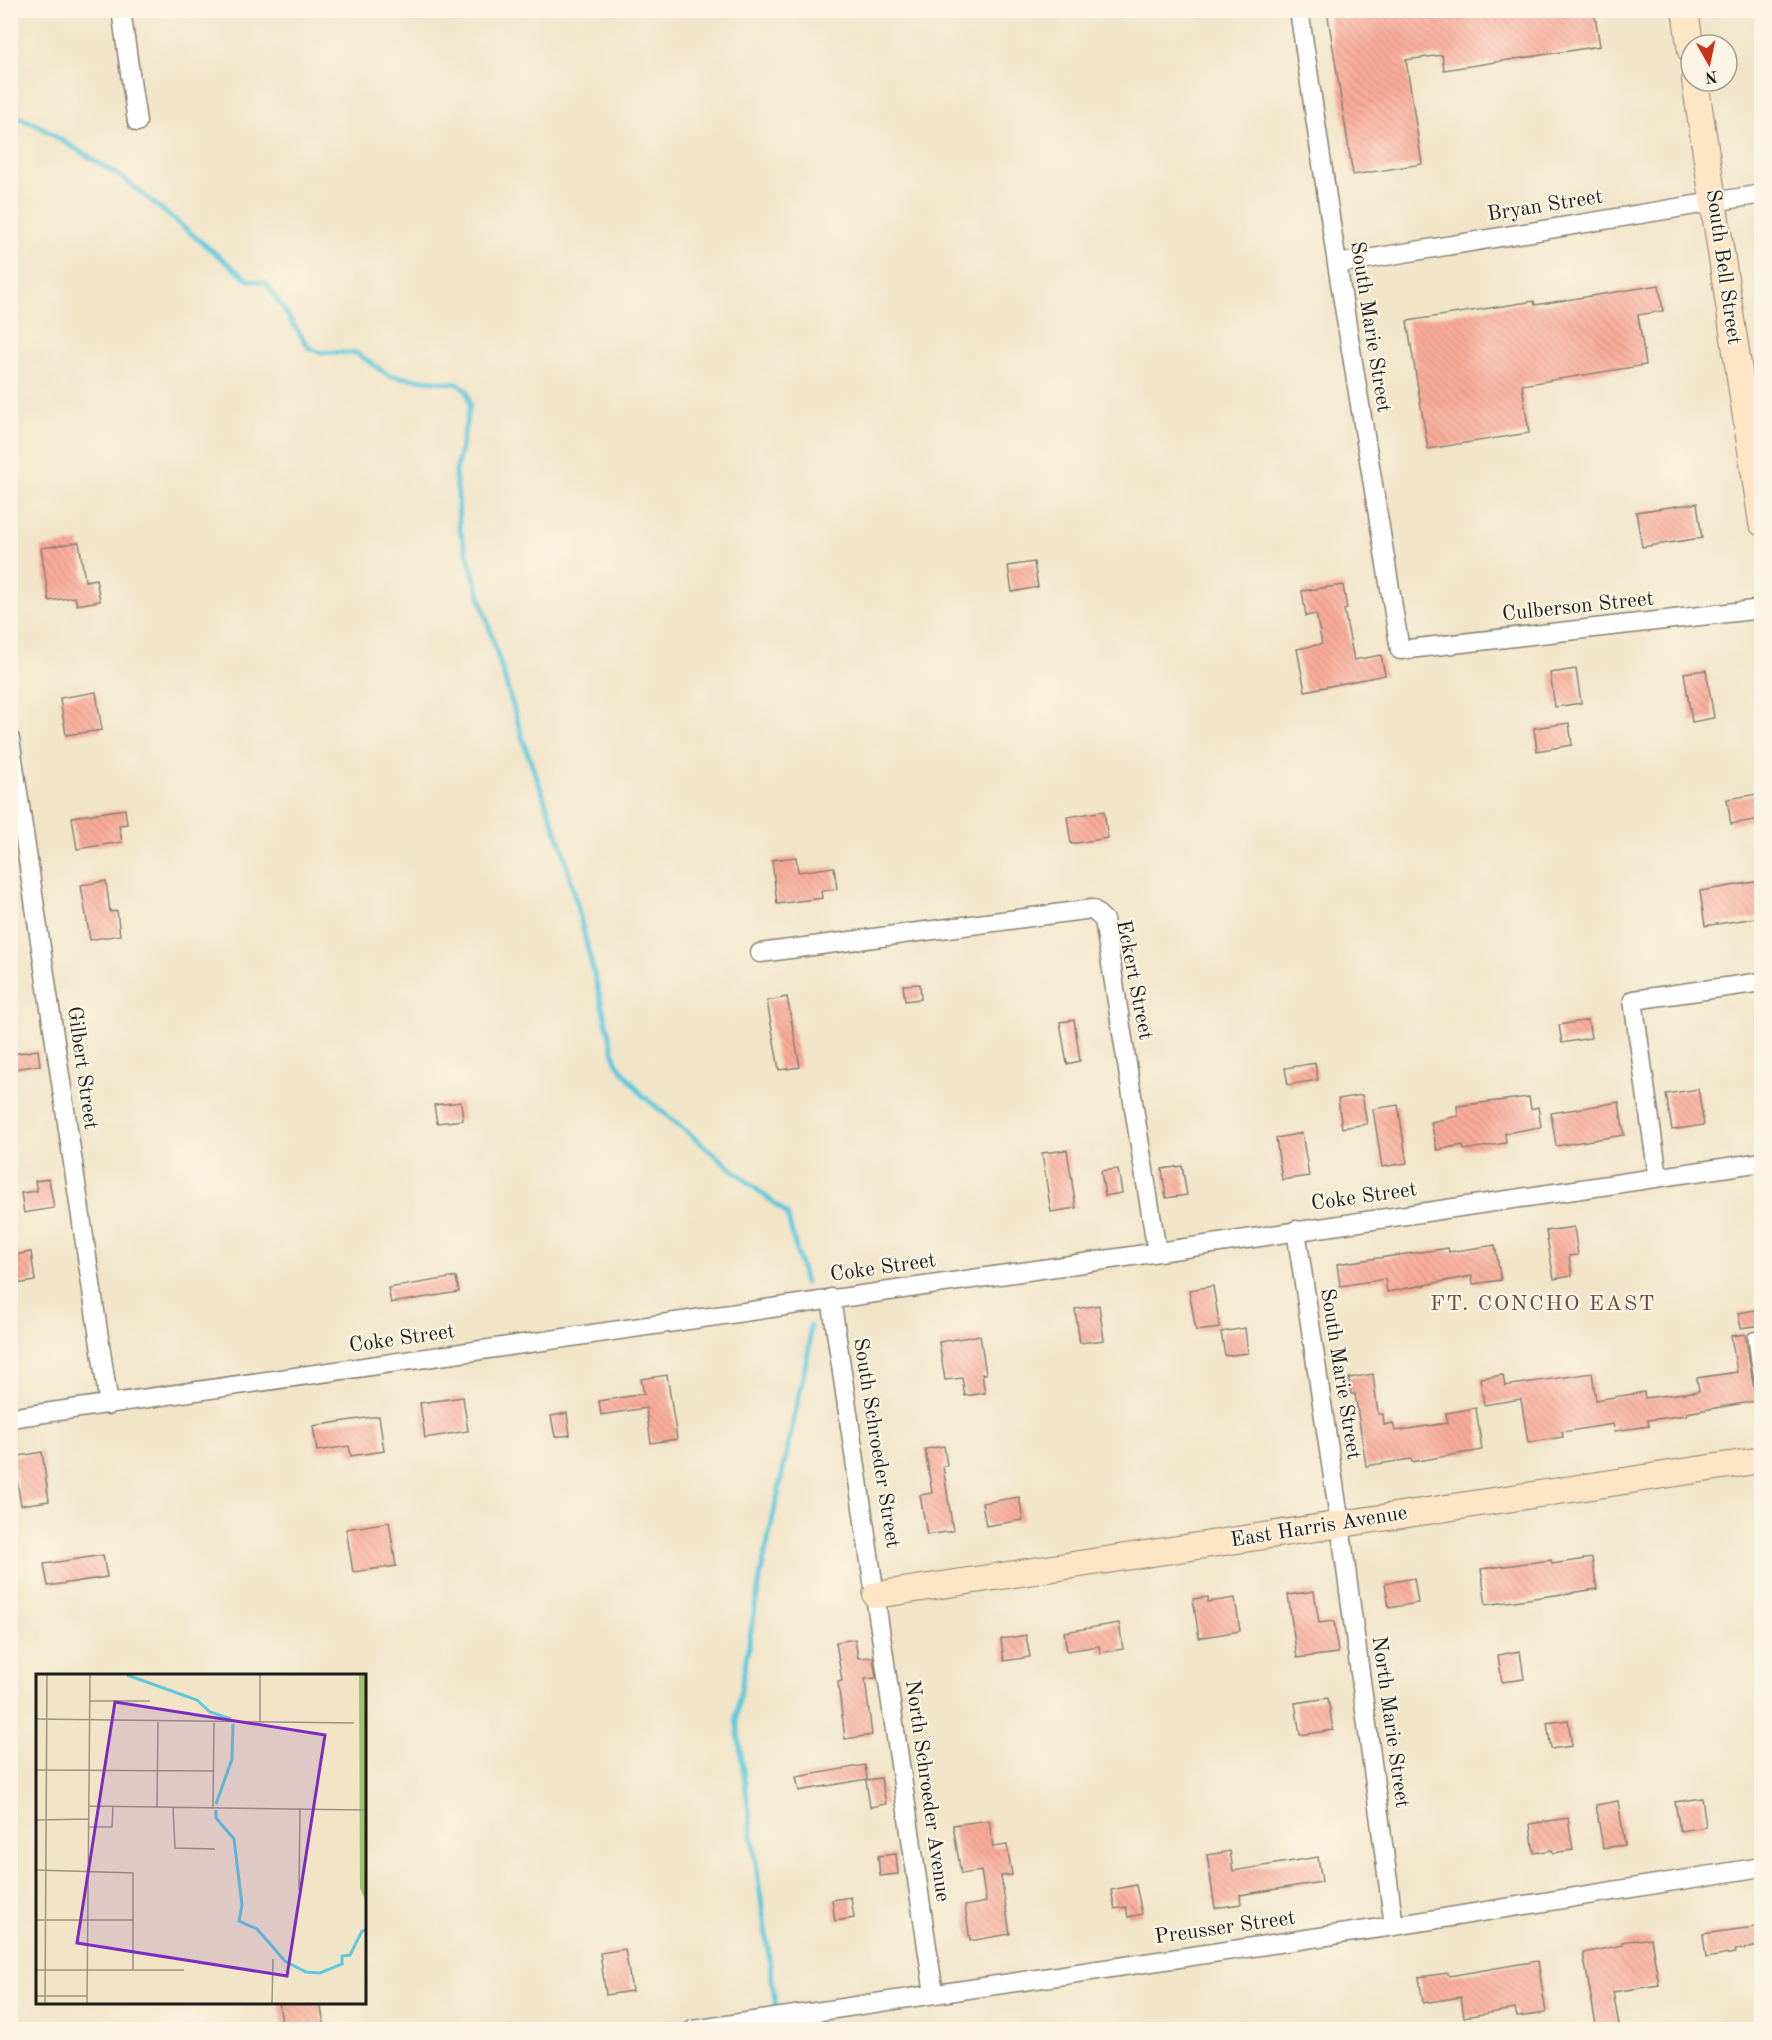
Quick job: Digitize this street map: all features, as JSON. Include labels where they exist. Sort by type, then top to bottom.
[{"type":"street","points":[[121,10],[137,122]]},
{"type":"street","name":"South Marie Street","points":[[1299,10],[1337,264],[1400,650]]},
{"type":"street","points":[[1685,10],[1688,33]]},
{"type":"street","name":"South Bell Street","points":[[1697,93],[1748,404],[1761,523]]},
{"type":"street","name":"Bryan Street","points":[[1337,264],[1761,194]]},
{"type":"street","name":"Culberson Street","points":[[1400,650],[1761,609]]},
{"type":"street","name":"Gilbert Street","points":[[10,739],[109,1405]]},
{"type":"street","name":"Eckert Street","points":[[759,953],[1092,909],[1104,920],[1157,1252]]},
{"type":"street","points":[[1658,1177],[1633,1000],[1761,982]]},
{"type":"street","name":"Coke Street","points":[[10,1418],[1761,1162]]},
{"type":"street","name":"South Marie Street","points":[[1296,1230],[1340,1524]]},
{"type":"street","name":"South Schroeder Street","points":[[831,1298],[876,1595]]},
{"type":"street","name":"East Harris Avenue","points":[[876,1595],[1761,1460]]},
{"type":"street","name":"North Marie Street","points":[[1340,1524],[1394,1926]]},
{"type":"street","name":"North Schroeder Avenue","points":[[876,1595],[934,1994]]},
{"type":"street","name":"Preusser Street","points":[[693,2030],[1394,1926],[1761,1867]]},
{"type":"lane","points":[[1761,1336],[1753,1337],[1759,1360],[1761,1394]]},
{"type":"building","points":[[1327,10],[1594,10],[1600,46],[1444,70],[1442,55],[1406,60],[1422,164],[1353,175]]},
{"type":"building","points":[[1659,285],[1663,311],[1638,315],[1646,365],[1522,385],[1529,433],[1428,449],[1407,321],[1534,301],[1535,305]]},
{"type":"building","points":[[1697,503],[1702,538],[1642,547],[1636,512]]},
{"type":"building","points":[[79,542],[85,581],[96,579],[100,601],[77,605],[75,597],[49,601],[41,548]]},
{"type":"building","points":[[1034,562],[1038,587],[1012,592],[1008,566]]},
{"type":"building","points":[[1343,585],[1347,609],[1344,610],[1354,660],[1381,655],[1385,675],[1305,691],[1297,649],[1322,644],[1316,614],[1306,616],[1302,591]]},
{"type":"building","points":[[1576,669],[1581,703],[1555,707],[1550,673]]},
{"type":"building","points":[[1706,670],[1714,718],[1692,722],[1684,673]]},
{"type":"building","points":[[96,692],[102,730],[66,735],[60,698]]},
{"type":"building","points":[[1569,723],[1572,745],[1537,751],[1534,728]]},
{"type":"building","points":[[1758,794],[1761,819],[1731,824],[1727,799]]},
{"type":"building","points":[[125,809],[127,824],[119,825],[122,842],[77,849],[72,817]]},
{"type":"building","points":[[1104,811],[1108,838],[1071,844],[1067,817]]},
{"type":"building","points":[[796,857],[798,872],[834,867],[837,889],[821,891],[822,898],[777,904],[772,860]]},
{"type":"building","points":[[106,881],[110,912],[117,911],[120,935],[90,940],[81,885]]},
{"type":"building","points":[[1761,881],[1761,917],[1705,926],[1700,891]]},
{"type":"building","points":[[920,984],[921,999],[905,1001],[903,985]]},
{"type":"building","points":[[787,997],[800,1067],[779,1070],[767,1001]]},
{"type":"building","points":[[1074,1020],[1080,1061],[1067,1064],[1060,1022]]},
{"type":"building","points":[[1588,1020],[1591,1038],[1562,1043],[1559,1025]]},
{"type":"building","points":[[38,1050],[40,1065],[14,1069],[12,1054]]},
{"type":"building","points":[[1315,1063],[1318,1080],[1288,1085],[1285,1068]]},
{"type":"building","points":[[1698,1089],[1704,1125],[1672,1130],[1666,1094]]},
{"type":"building","points":[[1362,1095],[1367,1124],[1342,1128],[1338,1099]]},
{"type":"building","points":[[1529,1097],[1531,1109],[1538,1107],[1541,1127],[1505,1133],[1506,1143],[1464,1150],[1463,1145],[1437,1150],[1431,1122],[1458,1116],[1457,1106]]},
{"type":"building","points":[[461,1102],[463,1120],[437,1123],[434,1105]]},
{"type":"building","points":[[1619,1102],[1624,1135],[1556,1146],[1551,1113]]},
{"type":"building","points":[[1398,1105],[1407,1163],[1382,1167],[1373,1109]]},
{"type":"building","points":[[1302,1133],[1309,1176],[1282,1180],[1276,1138]]},
{"type":"building","points":[[1067,1150],[1076,1208],[1051,1212],[1042,1153]]},
{"type":"building","points":[[1182,1166],[1187,1195],[1166,1198],[1162,1169]]},
{"type":"building","points":[[1118,1169],[1122,1193],[1105,1196],[1101,1171]]},
{"type":"building","points":[[49,1179],[54,1208],[24,1213],[21,1193],[37,1191],[35,1181]]},
{"type":"building","points":[[1574,1227],[1578,1255],[1569,1256],[1572,1276],[1554,1279],[1546,1231]]},
{"type":"building","points":[[1495,1245],[1501,1280],[1473,1284],[1472,1276],[1387,1292],[1385,1279],[1340,1286],[1337,1264],[1448,1248],[1449,1252]]},
{"type":"building","points":[[31,1252],[35,1281],[10,1285],[10,1256]]},
{"type":"building","points":[[456,1277],[459,1292],[391,1303],[388,1288]]},
{"type":"building","points":[[1213,1286],[1220,1328],[1196,1331],[1189,1290]]},
{"type":"building","points":[[1099,1305],[1104,1340],[1080,1343],[1075,1309]]},
{"type":"building","points":[[1761,1309],[1761,1325],[1741,1328],[1738,1313]]},
{"type":"building","points":[[1245,1328],[1248,1353],[1225,1356],[1221,1332]]},
{"type":"building","points":[[1745,1334],[1756,1401],[1687,1413],[1687,1415],[1648,1420],[1649,1426],[1615,1431],[1613,1424],[1562,1432],[1563,1437],[1528,1443],[1521,1399],[1484,1405],[1480,1378],[1503,1375],[1505,1386],[1592,1373],[1596,1400],[1644,1392],[1645,1398],[1699,1391],[1697,1378],[1737,1372],[1731,1336]]},
{"type":"building","points":[[980,1335],[986,1374],[982,1374],[985,1393],[965,1396],[962,1378],[945,1380],[939,1342]]},
{"type":"building","points":[[1373,1374],[1378,1414],[1383,1414],[1384,1425],[1393,1423],[1395,1431],[1447,1423],[1446,1413],[1476,1408],[1482,1450],[1412,1462],[1411,1459],[1366,1466],[1355,1394],[1351,1394],[1349,1378]]},
{"type":"building","points":[[667,1375],[677,1439],[651,1443],[646,1408],[601,1415],[599,1401],[644,1394],[641,1379]]},
{"type":"building","points":[[463,1397],[468,1431],[425,1438],[420,1403]]},
{"type":"building","points":[[567,1413],[570,1435],[555,1437],[551,1416]]},
{"type":"building","points":[[379,1416],[384,1451],[351,1456],[349,1446],[317,1451],[313,1426]]},
{"type":"building","points":[[944,1446],[947,1466],[943,1466],[953,1531],[927,1535],[920,1495],[932,1493],[925,1449]]},
{"type":"building","points":[[42,1452],[49,1501],[21,1505],[13,1457]]},
{"type":"building","points":[[1019,1497],[1023,1520],[986,1526],[982,1503]]},
{"type":"building","points":[[389,1522],[396,1566],[353,1572],[346,1529]]},
{"type":"building","points":[[103,1555],[107,1577],[48,1586],[44,1564]]},
{"type":"building","points":[[1592,1558],[1597,1589],[1486,1605],[1481,1569],[1551,1560],[1552,1564]]},
{"type":"building","points":[[1414,1578],[1418,1603],[1389,1608],[1385,1583]]},
{"type":"building","points":[[1314,1591],[1319,1623],[1334,1621],[1338,1653],[1297,1658],[1288,1595]]},
{"type":"building","points":[[1208,1597],[1208,1602],[1235,1598],[1240,1631],[1199,1638],[1193,1599]]},
{"type":"building","points":[[1119,1623],[1123,1649],[1100,1653],[1099,1646],[1067,1651],[1064,1632]]},
{"type":"building","points":[[1026,1635],[1030,1657],[1004,1661],[1001,1639]]},
{"type":"building","points":[[855,1639],[858,1658],[873,1657],[876,1678],[865,1679],[872,1735],[845,1739],[838,1682],[842,1681],[836,1642]]},
{"type":"building","points":[[1520,1651],[1524,1679],[1502,1682],[1498,1655]]},
{"type":"building","points":[[1328,1698],[1333,1730],[1300,1735],[1295,1703]]},
{"type":"building","points":[[1568,1720],[1572,1746],[1551,1749],[1547,1723]]},
{"type":"building","points":[[865,1765],[867,1779],[799,1791],[796,1777]]},
{"type":"building","points":[[881,1778],[886,1804],[870,1807],[866,1780]]},
{"type":"building","points":[[1702,1798],[1706,1827],[1680,1831],[1675,1802]]},
{"type":"building","points":[[1618,1801],[1625,1845],[1603,1848],[1596,1805]]},
{"type":"building","points":[[1568,1818],[1573,1850],[1534,1853],[1530,1824]]},
{"type":"building","points":[[989,1820],[993,1847],[1007,1845],[1012,1875],[1001,1876],[1010,1934],[970,1941],[965,1906],[986,1902],[981,1871],[961,1874],[953,1825]]},
{"type":"building","points":[[1230,1851],[1233,1871],[1318,1857],[1322,1882],[1240,1895],[1241,1904],[1215,1908],[1207,1855]]},
{"type":"building","points":[[896,1854],[898,1874],[880,1876],[878,1856]]},
{"type":"building","points":[[1136,1885],[1142,1914],[1128,1917],[1126,1907],[1115,1909],[1111,1890]]},
{"type":"building","points":[[851,1897],[854,1918],[835,1921],[832,1900]]},
{"type":"building","points":[[1761,1926],[1761,1946],[1706,1958],[1703,1934]]},
{"type":"building","points":[[1651,1938],[1659,1985],[1613,1992],[1620,2030],[1597,2030],[1583,1953],[1623,1945],[1622,1942]]},
{"type":"building","points":[[625,1949],[632,1991],[606,1995],[600,1953]]},
{"type":"building","points":[[1538,1961],[1546,2013],[1517,2017],[1515,2009],[1464,2017],[1461,1997],[1423,2003],[1419,1977],[1448,1973],[1449,1976]]},
{"type":"building","points":[[279,2004],[320,2004],[325,2030],[283,2030]]},
{"type":"waterway","points":[[10,114],[37,125],[123,178],[248,280],[266,283],[309,348],[320,352],[356,353],[390,376],[459,384],[467,391],[470,405],[455,476],[459,527],[525,746],[563,849],[616,1062],[642,1095],[787,1214],[805,1283]]},
{"type":"waterway","points":[[779,2030],[736,1718],[761,1573],[809,1348],[810,1326]]},
{"type":"district","name":"FT. CONCHO EAST","points":[[1543,1304]]}]
